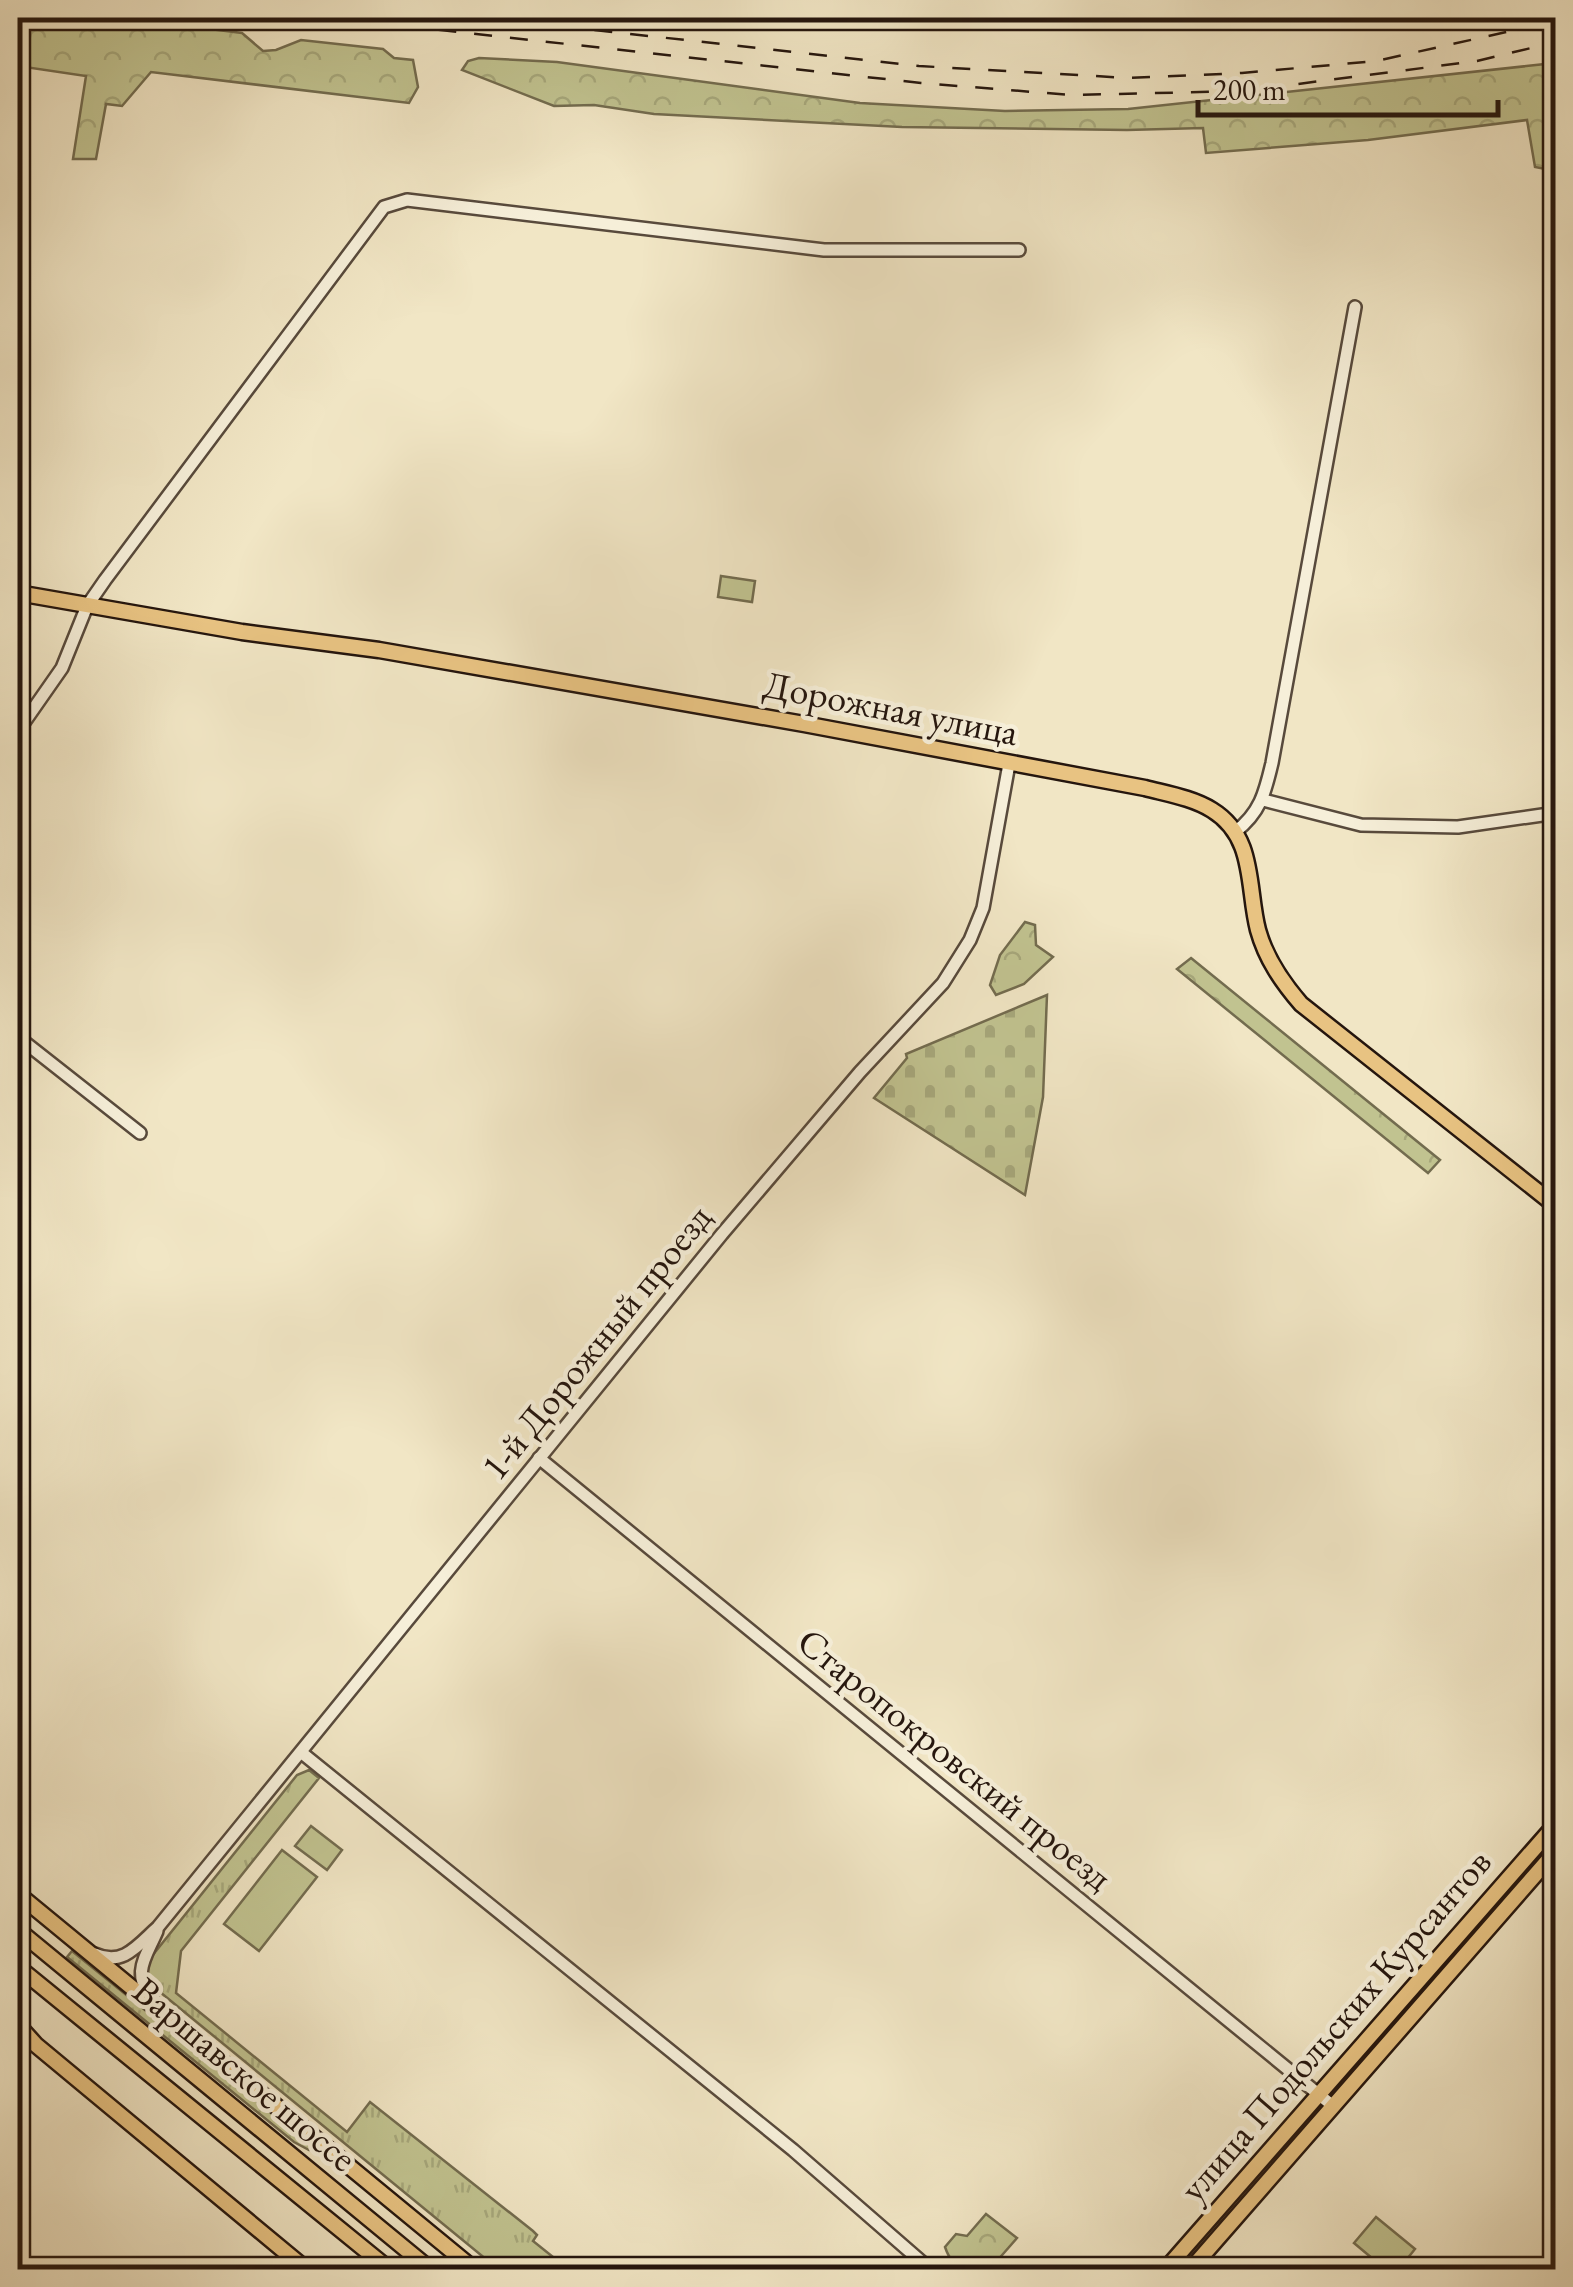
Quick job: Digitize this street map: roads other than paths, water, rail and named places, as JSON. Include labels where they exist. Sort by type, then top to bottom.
[{"type":"main road","name":"Дорожная улица","points":[[18,592],[242,632],[398,653],[1146,788],[1210,809],[1236,832]]},
{"type":"main road","points":[[1236,832],[1248,865],[1266,953],[1280,979],[1301,1004],[1556,1206]]},
{"type":"main road","name":"улица Подольских Курсантов","points":[[1164,2270],[1556,1824]]},
{"type":"main road","name":"улица Подольских Курсантов","points":[[1190,2270],[1556,1850]]},
{"type":"main road","points":[[18,1894],[475,2270]]},
{"type":"main road","name":"Варшавское шоссе","points":[[18,1930],[431,2270]]},
{"type":"main road","name":"Варшавское шоссе","points":[[18,1967],[390,2270]]},
{"type":"main road","points":[[18,2025],[36,2045],[307,2270]]},
{"type":"street","points":[[18,731],[62,668],[87,606],[384,207],[407,200],[824,250],[1019,250]]},
{"type":"street","points":[[1236,832],[1253,818],[1263,800],[1355,307]]},
{"type":"street","name":"1-й Дорожный проезд","points":[[158,1927],[847,1086],[956,966],[983,908],[1009,764]]},
{"type":"street","points":[[1263,800],[1362,825],[1458,826],[1556,814]]},
{"type":"street","points":[[18,1037],[140,1132]]},
{"type":"street","name":"Старопокровский проезд","points":[[539,1458],[1333,2106]]},
{"type":"street","points":[[302,1753],[793,2150],[931,2270]]},
{"type":"street","points":[[78,1944],[98,1956],[115,1960],[158,1927]]},
{"type":"street","points":[[158,1927],[140,1978],[166,2016]]},
{"type":"railway","points":[[331,18],[921,83],[1071,95],[1243,91],[1477,61],[1556,42]]},
{"type":"railway","points":[[487,18],[919,66],[1129,78],[1376,61],[1556,21]]}]
